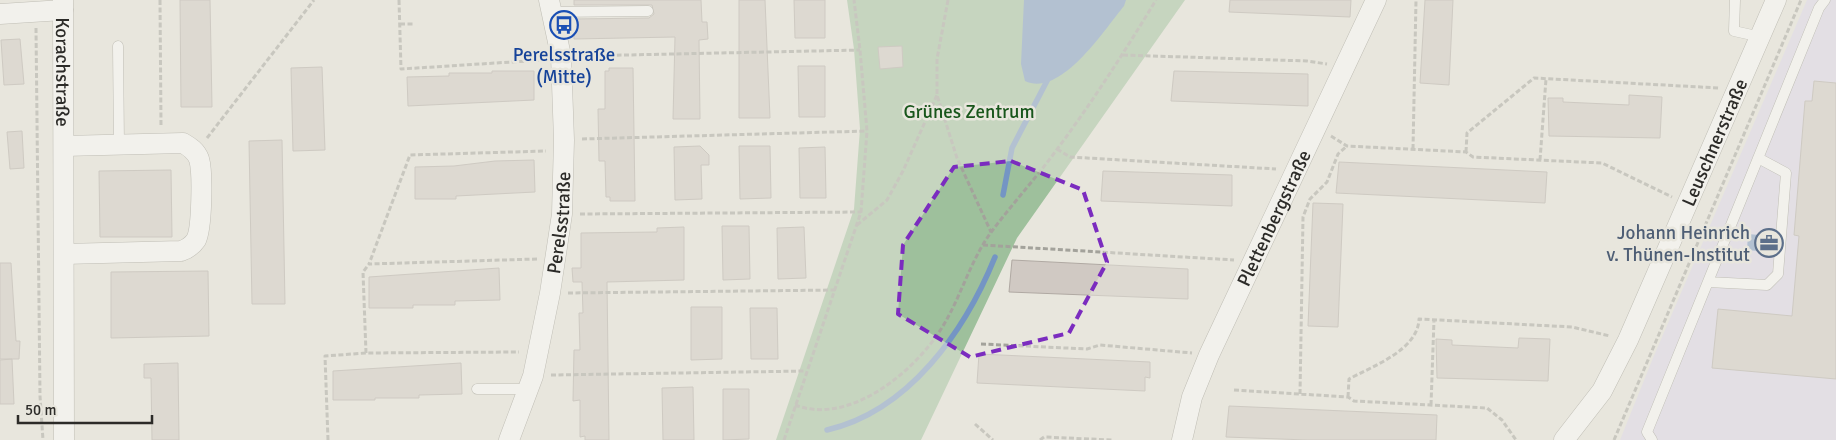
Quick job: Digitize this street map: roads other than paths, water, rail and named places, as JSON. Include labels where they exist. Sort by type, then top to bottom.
[{"type":"street","name":"Plettenbergstraße","points":[[1182,440],[1192,397],[1208,355],[1294,169],[1376,0]]},
{"type":"street","name":"Leuschnerstraße","points":[[1564,440],[1602,391],[1628,340],[1776,0]]},
{"type":"street","points":[[0,14],[36,12],[63,5]]},
{"type":"street","name":"Korachstraße","points":[[63,5],[64,440]]},
{"type":"street","name":"Perelsstraße","points":[[510,440],[538,352],[550,294],[562,214],[564,145],[560,56],[550,6]]},
{"type":"street","name":"Korachstraße","points":[[64,146],[183,143],[196,153],[200,167],[201,226],[195,241],[189,248],[181,251],[64,254]]},
{"type":"lane","points":[[1735,0],[1734,31],[1761,36]]},
{"type":"lane","points":[[1652,440],[1647,432],[1819,8],[1825,0]]},
{"type":"lane","points":[[550,6],[648,11]]},
{"type":"lane","points":[[118,46],[119,145]]},
{"type":"lane","points":[[1708,282],[1767,285],[1778,274],[1786,174],[1758,158]]},
{"type":"lane","points":[[477,389],[530,382]]},
{"type":"water","points":[[1024,0],[1126,0],[1124,6],[1080,59],[1053,80],[1039,84],[1025,81],[1021,64]]},
{"type":"water","points":[[1748,234],[1770,236],[1769,252],[1747,250]]},
{"type":"waterway","points":[[1003,195],[1012,148],[1049,77]]},
{"type":"waterway","points":[[827,430],[857,420],[884,405],[931,364],[968,313],[995,257]]},
{"type":"place","name":"Perelsstraße (Mitte)","points":[[564,25]]},
{"type":"place","name":"Johann Heinrich v. Thünen-Institut","points":[[1769,243]]},
{"type":"park label","name":"Grünes Zentrum","points":[[969,111]]}]
